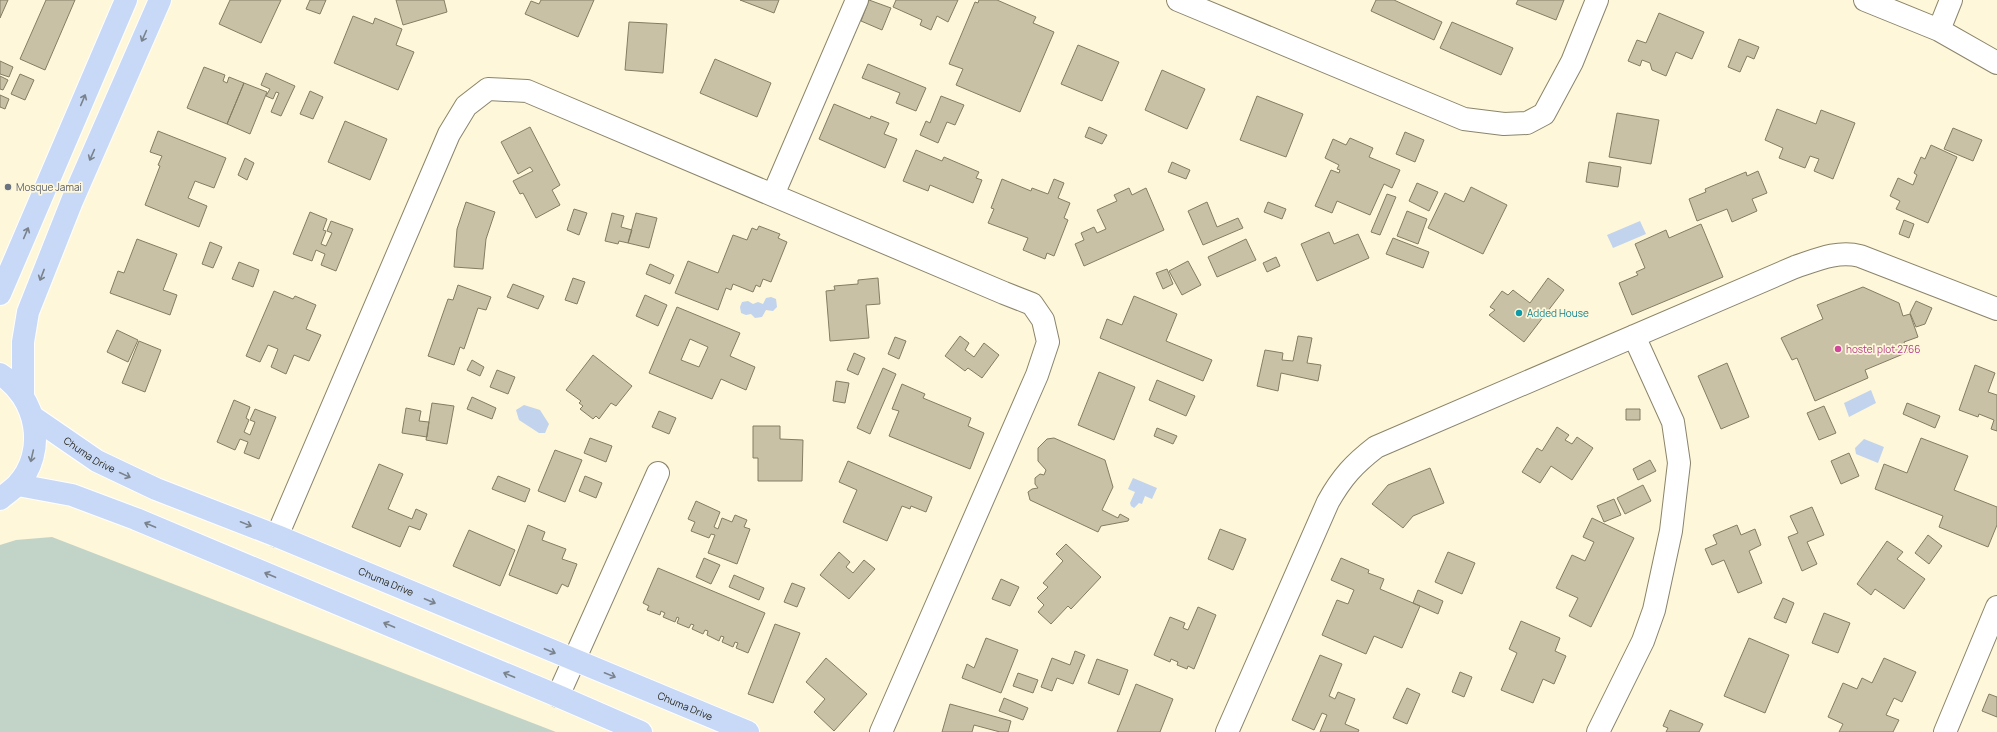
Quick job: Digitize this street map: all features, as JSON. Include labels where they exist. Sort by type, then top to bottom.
[{"type":"main road","points":[[0,294],[126,0]]},
{"type":"main road","points":[[23,395],[23,342],[28,312],[72,201],[160,0]]},
{"type":"main road","points":[[0,374],[9,380],[23,395],[33,417],[36,441],[30,464],[18,485],[0,499]]},
{"type":"main road","name":"Chuma Drive","points":[[33,417],[97,462],[156,489],[277,536],[574,661],[748,732]]},
{"type":"main road","points":[[18,485],[72,496],[136,519],[641,732]]},
{"type":"street","points":[[773,196],[857,0]]},
{"type":"street","points":[[1178,0],[1464,119],[1504,124],[1527,123],[1544,114],[1572,62],[1596,0]]},
{"type":"street","points":[[1865,0],[1939,30],[1997,63]]},
{"type":"street","points":[[1939,30],[1951,0]]},
{"type":"street","points":[[277,536],[449,134],[466,106],[488,89],[527,92],[1032,304],[1044,320],[1048,342],[1037,375],[881,732]]},
{"type":"street","points":[[1228,732],[1328,502],[1339,483],[1354,464],[1376,447],[1795,267],[1844,253],[1860,256],[1997,309]]},
{"type":"street","points":[[1598,732],[1643,641],[1654,610],[1671,531],[1679,463],[1673,422],[1634,336]]},
{"type":"street","points":[[558,696],[658,473]]},
{"type":"street","points":[[1945,732],[1997,607]]},
{"type":"green space","points":[[52,537],[556,732],[0,732],[0,545],[16,540]]},
{"type":"water","points":[[1640,221],[1646,234],[1613,248],[1607,235]]},
{"type":"water","points":[[771,297],[776,299],[777,307],[773,311],[766,310],[762,317],[755,318],[751,314],[746,315],[741,313],[740,307],[742,302],[748,301],[753,304],[758,302],[763,304],[766,298]]},
{"type":"water","points":[[1871,390],[1876,403],[1849,417],[1844,403]]},
{"type":"water","points":[[524,405],[540,410],[549,424],[545,433],[539,433],[519,420],[516,410]]},
{"type":"water","points":[[1864,439],[1884,447],[1878,463],[1856,454],[1855,448]]},
{"type":"water","points":[[1133,478],[1157,488],[1152,499],[1145,496],[1142,504],[1139,503],[1134,508],[1130,503],[1135,492],[1128,489]]},
{"type":"building","points":[[0,0],[8,0],[0,18]]},
{"type":"building","points":[[46,0],[75,0],[45,70],[20,59]]},
{"type":"building","points":[[230,0],[281,0],[261,43],[219,24]]},
{"type":"building","points":[[310,0],[326,0],[320,14],[306,9]]},
{"type":"building","points":[[396,0],[444,0],[447,12],[403,25]]},
{"type":"building","points":[[541,0],[594,0],[578,37],[525,14],[531,1],[539,4]]},
{"type":"building","points":[[740,0],[779,0],[774,13]]},
{"type":"building","points":[[869,0],[891,8],[882,30],[861,21]]},
{"type":"building","points":[[896,0],[958,0],[948,22],[937,16],[931,30],[920,25],[922,20],[893,7]]},
{"type":"building","points":[[979,0],[997,0],[1036,17],[1033,23],[1054,32],[1020,112],[956,85],[963,69],[949,64],[975,2],[978,3]]},
{"type":"building","points":[[1376,0],[1394,0],[1442,22],[1434,40],[1371,11]]},
{"type":"building","points":[[1518,0],[1564,0],[1556,20],[1516,4]]},
{"type":"building","points":[[1659,13],[1704,32],[1692,59],[1676,52],[1666,76],[1652,70],[1650,63],[1642,60],[1640,66],[1628,61],[1637,40],[1646,43]]},
{"type":"building","points":[[353,16],[373,24],[375,18],[402,29],[396,45],[414,52],[398,90],[334,63]]},
{"type":"building","points":[[629,22],[667,24],[663,73],[625,70]]},
{"type":"building","points":[[1452,22],[1513,48],[1501,75],[1440,48]]},
{"type":"building","points":[[1739,39],[1759,47],[1754,59],[1747,56],[1740,72],[1728,67]]},
{"type":"building","points":[[1078,45],[1119,62],[1102,101],[1061,84]]},
{"type":"building","points":[[715,59],[771,83],[757,117],[700,93]]},
{"type":"building","points":[[0,61],[13,67],[9,77],[0,74]]},
{"type":"building","points":[[868,64],[926,88],[916,111],[896,103],[900,93],[862,78]]},
{"type":"building","points":[[204,67],[225,75],[223,81],[227,83],[229,77],[244,83],[227,124],[187,108]]},
{"type":"building","points":[[1162,70],[1205,89],[1187,129],[1145,110]]},
{"type":"building","points":[[266,73],[295,86],[281,116],[271,112],[279,93],[276,92],[273,99],[266,96],[270,89],[261,85]]},
{"type":"building","points":[[20,74],[34,80],[25,100],[11,94]]},
{"type":"building","points":[[0,76],[8,80],[3,90],[0,89]]},
{"type":"building","points":[[244,83],[267,92],[250,134],[227,124]]},
{"type":"building","points":[[310,91],[323,97],[313,119],[300,114]]},
{"type":"building","points":[[0,95],[9,99],[5,109],[0,107]]},
{"type":"building","points":[[941,96],[964,105],[955,125],[947,122],[938,143],[920,135],[926,121],[930,123]]},
{"type":"building","points":[[1257,96],[1303,114],[1286,157],[1240,140]]},
{"type":"building","points":[[834,104],[870,119],[871,116],[889,123],[884,134],[897,139],[885,168],[819,139]]},
{"type":"building","points":[[1777,109],[1816,124],[1821,110],[1855,123],[1833,179],[1814,171],[1819,159],[1810,156],[1805,168],[1779,158],[1783,148],[1765,140]]},
{"type":"building","points":[[1617,113],[1659,120],[1651,164],[1609,157]]},
{"type":"building","points":[[345,121],[387,139],[370,180],[328,162]]},
{"type":"building","points":[[530,127],[560,185],[552,190],[560,205],[536,218],[523,193],[520,194],[513,181],[533,171],[530,167],[518,174],[501,142]]},
{"type":"building","points":[[1089,127],[1107,135],[1102,144],[1085,137]]},
{"type":"building","points":[[1953,128],[1982,140],[1973,161],[1944,149]]},
{"type":"building","points":[[158,131],[226,158],[214,188],[195,181],[188,198],[207,206],[199,227],[145,205],[160,166],[158,165],[162,156],[150,152]]},
{"type":"building","points":[[1405,132],[1424,140],[1415,162],[1396,154]]},
{"type":"building","points":[[1350,138],[1373,148],[1369,157],[1400,170],[1392,188],[1384,184],[1370,215],[1337,201],[1332,213],[1315,206],[1331,170],[1339,173],[1340,170],[1337,169],[1339,165],[1325,158],[1333,139],[1346,145]]},
{"type":"building","points":[[1931,145],[1957,157],[1928,223],[1896,209],[1900,201],[1890,196],[1898,178],[1913,185],[1917,175],[1914,173],[1921,157],[1925,159]]},
{"type":"building","points":[[916,150],[942,161],[944,157],[979,172],[976,178],[982,180],[973,203],[930,185],[928,191],[903,181]]},
{"type":"building","points":[[245,158],[254,163],[247,180],[238,175]]},
{"type":"building","points":[[1172,162],[1190,170],[1186,179],[1168,172]]},
{"type":"building","points":[[1589,162],[1621,167],[1618,187],[1586,182]]},
{"type":"building","points":[[1758,171],[1767,193],[1752,199],[1757,211],[1732,222],[1727,209],[1697,221],[1689,199],[1706,192],[1705,189],[1746,172],[1747,176]]},
{"type":"building","points":[[1002,179],[1031,191],[1032,188],[1048,194],[1054,179],[1064,183],[1058,198],[1070,203],[1064,218],[1068,220],[1054,256],[1047,253],[1045,259],[1023,250],[1028,238],[988,223],[994,209],[991,208]]},
{"type":"building","points":[[1417,183],[1438,192],[1429,211],[1409,201]]},
{"type":"building","points":[[1471,187],[1507,205],[1483,254],[1428,228],[1445,193],[1464,202]]},
{"type":"building","points":[[1129,188],[1132,195],[1146,188],[1164,230],[1084,266],[1075,244],[1084,240],[1081,233],[1094,227],[1097,233],[1106,229],[1097,210],[1117,201],[1114,195]]},
{"type":"building","points":[[1387,194],[1396,197],[1380,235],[1371,232]]},
{"type":"building","points":[[466,202],[495,212],[486,239],[483,269],[454,267],[457,229]]},
{"type":"building","points":[[1207,202],[1217,227],[1238,218],[1243,228],[1203,245],[1188,211]]},
{"type":"building","points":[[1268,202],[1286,209],[1282,219],[1264,212]]},
{"type":"building","points":[[574,209],[587,213],[579,235],[567,230]]},
{"type":"building","points":[[1407,211],[1427,219],[1418,244],[1397,236]]},
{"type":"building","points":[[310,212],[327,219],[323,230],[326,231],[321,244],[326,246],[332,233],[327,231],[331,221],[353,229],[336,271],[321,265],[325,254],[316,250],[312,261],[293,254]]},
{"type":"building","points":[[612,213],[624,216],[621,227],[632,230],[628,243],[619,241],[618,244],[605,241]]},
{"type":"building","points":[[636,213],[657,218],[649,248],[628,243]]},
{"type":"building","points":[[1904,220],[1914,224],[1909,238],[1899,234]]},
{"type":"building","points":[[1701,224],[1723,277],[1632,315],[1619,283],[1638,275],[1636,272],[1645,268],[1635,244],[1666,230],[1669,238]]},
{"type":"building","points":[[759,226],[780,234],[778,238],[787,242],[771,282],[763,279],[760,287],[756,285],[753,292],[733,284],[731,290],[726,288],[718,310],[675,293],[688,261],[718,273],[733,235],[747,240],[752,228],[757,230]]},
{"type":"building","points":[[1329,232],[1334,244],[1358,234],[1369,258],[1317,281],[1301,244]]},
{"type":"building","points":[[1393,238],[1429,252],[1423,268],[1386,254]]},
{"type":"building","points":[[137,239],[177,254],[163,290],[177,295],[170,315],[110,293],[118,271],[124,273]]},
{"type":"building","points":[[1246,239],[1256,260],[1217,277],[1208,257]]},
{"type":"building","points":[[210,242],[222,247],[213,268],[202,264]]},
{"type":"building","points":[[1276,257],[1280,266],[1267,272],[1263,263]]},
{"type":"building","points":[[1188,261],[1201,285],[1182,295],[1169,271]]},
{"type":"building","points":[[239,262],[259,270],[253,287],[232,279]]},
{"type":"building","points":[[650,264],[674,275],[670,284],[646,274]]},
{"type":"building","points":[[1167,269],[1173,284],[1163,289],[1156,273]]},
{"type":"building","points":[[573,278],[585,282],[577,304],[565,300]]},
{"type":"building","points":[[878,278],[880,304],[866,305],[869,338],[830,341],[826,291],[835,290],[834,286],[858,284],[858,280]]},
{"type":"building","name":"Added House","points":[[1548,278],[1564,290],[1524,342],[1489,315],[1495,310],[1490,307],[1502,291],[1508,295],[1513,290],[1530,303]]},
{"type":"building","points":[[513,284],[544,296],[538,309],[507,297]]},
{"type":"building","points":[[458,285],[491,297],[486,310],[478,308],[464,349],[460,347],[454,365],[428,356],[448,299],[453,300]]},
{"type":"building","points":[[1863,287],[1899,303],[1903,316],[1910,314],[1918,337],[1904,342],[1908,352],[1865,370],[1868,378],[1815,401],[1797,358],[1792,360],[1781,338],[1823,319],[1817,305]]},
{"type":"building","points":[[274,291],[293,299],[295,296],[316,305],[306,329],[321,335],[309,361],[294,355],[286,374],[271,367],[278,349],[268,345],[260,362],[246,356]]},
{"type":"building","points":[[645,295],[667,305],[658,326],[636,316]]},
{"type":"building","points":[[1134,296],[1177,314],[1166,341],[1212,360],[1203,381],[1100,338],[1107,319],[1122,325]]},
{"type":"building","points":[[1916,301],[1932,308],[1925,324],[1916,327],[1910,313]]},
{"type":"building","points":[[677,307],[740,333],[730,356],[755,367],[746,390],[721,379],[712,399],[649,373]],"holes":[[[690,339],[708,347],[699,367],[681,360]]]},
{"type":"building","points":[[117,330],[138,340],[128,362],[107,352]]},
{"type":"building","points":[[960,336],[969,343],[965,350],[974,357],[984,343],[999,355],[982,378],[968,368],[965,371],[945,356]]},
{"type":"building","points":[[1298,336],[1312,338],[1307,363],[1321,365],[1318,381],[1281,373],[1278,391],[1257,386],[1265,350],[1283,353],[1282,360],[1293,361]]},
{"type":"building","points":[[895,337],[906,341],[899,359],[888,354]]},
{"type":"building","points":[[139,341],[161,350],[145,392],[122,383]]},
{"type":"building","points":[[854,353],[865,358],[858,375],[847,370]]},
{"type":"building","points":[[593,355],[632,386],[616,406],[611,403],[599,419],[596,416],[593,419],[580,409],[583,406],[579,403],[581,401],[566,390]]},
{"type":"building","points":[[472,360],[484,367],[480,376],[467,370]]},
{"type":"building","points":[[1727,363],[1749,417],[1721,429],[1698,376]]},
{"type":"building","points":[[1975,365],[1995,373],[1988,392],[1997,395],[1997,431],[1991,429],[1994,420],[1979,414],[1978,417],[1959,410]]},
{"type":"building","points":[[883,368],[896,374],[870,434],[857,428]]},
{"type":"building","points":[[497,370],[515,377],[508,394],[490,387]]},
{"type":"building","points":[[1099,372],[1135,387],[1114,440],[1078,425]]},
{"type":"building","points":[[1157,380],[1195,396],[1186,416],[1149,400]]},
{"type":"building","points":[[836,381],[849,383],[845,403],[833,401]]},
{"type":"building","points":[[902,384],[925,394],[923,398],[971,418],[968,426],[984,433],[970,469],[889,436],[899,411],[892,409]]},
{"type":"building","points":[[472,397],[496,408],[492,419],[467,409]]},
{"type":"building","points":[[234,400],[250,407],[246,418],[249,420],[244,432],[250,435],[255,422],[250,420],[255,409],[276,417],[259,459],[244,453],[248,442],[240,439],[235,450],[217,442]]},
{"type":"building","points":[[432,403],[454,406],[447,444],[426,440]]},
{"type":"building","points":[[1907,403],[1940,416],[1935,428],[1903,414]]},
{"type":"building","points":[[1824,406],[1836,433],[1819,440],[1807,413]]},
{"type":"building","points":[[406,408],[421,411],[419,421],[429,422],[427,437],[402,433]]},
{"type":"building","points":[[1626,409],[1640,409],[1640,420],[1626,420]]},
{"type":"building","points":[[659,411],[676,418],[669,434],[652,427]]},
{"type":"building","points":[[753,426],[780,426],[780,439],[803,440],[802,481],[758,481],[758,458],[753,458]]},
{"type":"building","points":[[1557,427],[1569,435],[1565,440],[1572,444],[1577,437],[1593,448],[1572,480],[1551,466],[1540,483],[1522,472],[1537,448],[1542,451]]},
{"type":"building","points":[[1157,428],[1177,436],[1173,444],[1154,436]]},
{"type":"building","points":[[590,438],[612,446],[606,462],[584,453]]},
{"type":"building","points":[[1054,438],[1105,460],[1113,487],[1102,510],[1118,518],[1120,514],[1129,519],[1128,521],[1101,526],[1098,532],[1030,500],[1028,492],[1032,489],[1038,488],[1035,484],[1035,478],[1040,474],[1044,475],[1046,470],[1038,461],[1038,448],[1047,439]]},
{"type":"building","points":[[1921,438],[1968,456],[1954,490],[1997,507],[1997,525],[1988,547],[1939,527],[1943,516],[1875,489],[1884,464],[1907,473]]},
{"type":"building","points":[[555,450],[582,460],[565,502],[538,491]]},
{"type":"building","points":[[1849,453],[1859,476],[1841,484],[1831,461]]},
{"type":"building","points":[[1650,460],[1656,471],[1638,480],[1633,469]]},
{"type":"building","points":[[848,461],[932,497],[926,512],[911,506],[910,509],[902,506],[887,541],[843,522],[857,490],[839,482]]},
{"type":"building","points":[[379,464],[403,474],[388,509],[412,519],[416,509],[427,514],[420,530],[409,526],[400,547],[352,527]]},
{"type":"building","points":[[1430,468],[1444,503],[1413,516],[1403,528],[1372,504],[1388,485]]},
{"type":"building","points":[[498,476],[530,489],[525,502],[492,489]]},
{"type":"building","points":[[585,476],[602,483],[596,498],[579,491]]},
{"type":"building","points":[[1643,485],[1651,501],[1625,514],[1617,498]]},
{"type":"building","points":[[1614,499],[1621,515],[1604,522],[1597,506]]},
{"type":"building","points":[[696,501],[720,512],[714,527],[718,529],[722,518],[732,522],[735,515],[747,520],[744,527],[750,529],[737,564],[708,553],[715,535],[711,534],[709,538],[691,531],[695,522],[688,519]]},
{"type":"building","points":[[1812,507],[1824,535],[1807,542],[1817,564],[1802,571],[1788,537],[1798,533],[1790,516]]},
{"type":"building","points":[[1592,518],[1634,538],[1591,627],[1569,616],[1578,598],[1556,588],[1572,555],[1585,561],[1594,542],[1583,537]]},
{"type":"building","points":[[528,525],[545,532],[542,540],[566,549],[562,559],[577,564],[568,587],[562,584],[557,594],[509,575]]},
{"type":"building","points":[[1737,525],[1741,535],[1755,529],[1761,545],[1749,551],[1762,583],[1738,593],[1724,560],[1712,565],[1705,549],[1717,544],[1713,535]]},
{"type":"building","points":[[1220,529],[1246,539],[1233,570],[1208,559]]},
{"type":"building","points":[[469,530],[515,550],[500,586],[453,566]]},
{"type":"building","points":[[1928,535],[1942,546],[1929,564],[1915,553]]},
{"type":"building","points":[[1887,541],[1903,552],[1897,559],[1925,579],[1904,609],[1875,589],[1871,595],[1857,584]]},
{"type":"building","points":[[1066,544],[1101,577],[1071,609],[1068,606],[1051,624],[1038,612],[1044,605],[1037,598],[1048,587],[1043,583],[1063,561],[1056,554]]},
{"type":"building","points":[[839,552],[850,562],[846,567],[853,573],[864,560],[875,569],[849,599],[820,575]]},
{"type":"building","points":[[1448,552],[1475,563],[1462,594],[1435,582]]},
{"type":"building","points":[[704,558],[720,565],[711,584],[696,577]]},
{"type":"building","points":[[1341,558],[1369,570],[1368,573],[1384,579],[1380,589],[1420,606],[1402,648],[1374,636],[1366,654],[1322,635],[1337,600],[1348,604],[1354,590],[1331,580]]},
{"type":"building","points":[[658,568],[765,613],[748,653],[736,648],[738,643],[735,642],[733,647],[722,642],[724,637],[721,636],[719,641],[707,635],[708,631],[705,630],[703,634],[692,629],[694,625],[691,624],[689,628],[677,623],[679,618],[677,617],[675,622],[663,617],[665,613],[661,611],[660,615],[647,610],[649,606],[643,603]]},
{"type":"building","points":[[734,575],[764,588],[759,600],[729,587]]},
{"type":"building","points":[[1001,579],[1019,587],[1010,606],[992,599]]},
{"type":"building","points":[[792,583],[805,588],[797,607],[784,602]]},
{"type":"building","points":[[1418,590],[1443,601],[1438,614],[1413,603]]},
{"type":"building","points":[[1783,598],[1794,603],[1786,623],[1774,618]]},
{"type":"building","points":[[1198,607],[1216,615],[1194,669],[1188,666],[1187,669],[1177,665],[1178,662],[1171,659],[1170,662],[1154,655],[1170,617],[1185,623],[1183,628],[1188,630]]},
{"type":"building","points":[[1824,613],[1850,623],[1838,653],[1812,643]]},
{"type":"building","points":[[1521,621],[1560,638],[1555,651],[1566,656],[1554,684],[1543,679],[1533,703],[1501,690],[1517,653],[1509,649]]},
{"type":"building","points":[[775,624],[800,633],[773,703],[748,694]]},
{"type":"building","points":[[986,638],[1018,650],[1001,693],[962,678],[967,664],[974,668]]},
{"type":"building","points":[[1749,638],[1789,655],[1765,713],[1724,696]]},
{"type":"building","points":[[1075,651],[1085,655],[1073,684],[1057,678],[1052,691],[1041,687],[1052,658],[1070,665]]},
{"type":"building","points":[[1320,655],[1342,664],[1329,696],[1335,699],[1338,692],[1355,699],[1345,724],[1359,730],[1358,732],[1320,732],[1327,715],[1322,713],[1314,730],[1292,720]]},
{"type":"building","points":[[826,658],[867,694],[834,731],[814,712],[825,699],[806,682]]},
{"type":"building","points":[[1884,658],[1916,672],[1902,702],[1894,698],[1886,715],[1899,720],[1893,732],[1839,732],[1843,724],[1828,717],[1843,683],[1857,689],[1862,678],[1872,683]]},
{"type":"building","points":[[1097,659],[1128,670],[1119,695],[1088,683]]},
{"type":"building","points":[[1460,672],[1472,677],[1464,697],[1452,692]]},
{"type":"building","points":[[1018,673],[1038,680],[1033,693],[1013,686]]},
{"type":"building","points":[[1136,684],[1173,699],[1160,732],[1117,732]]},
{"type":"building","points":[[1407,688],[1420,694],[1407,724],[1393,718]]},
{"type":"building","points":[[1989,694],[1997,697],[1997,717],[1982,711]]},
{"type":"building","points":[[1004,698],[1028,708],[1023,720],[999,711]]},
{"type":"building","points":[[950,704],[1011,721],[1008,732],[1000,732],[974,725],[972,732],[942,732]]},
{"type":"building","points":[[1670,710],[1703,724],[1699,732],[1666,732],[1668,728],[1663,726]]},
{"type":"place","name":"Mosque Jamai","points":[[8,187]]},
{"type":"place","name":"Added House","points":[[1519,313]]},
{"type":"place","name":"hostel plot 2766","points":[[1838,349]]}]
